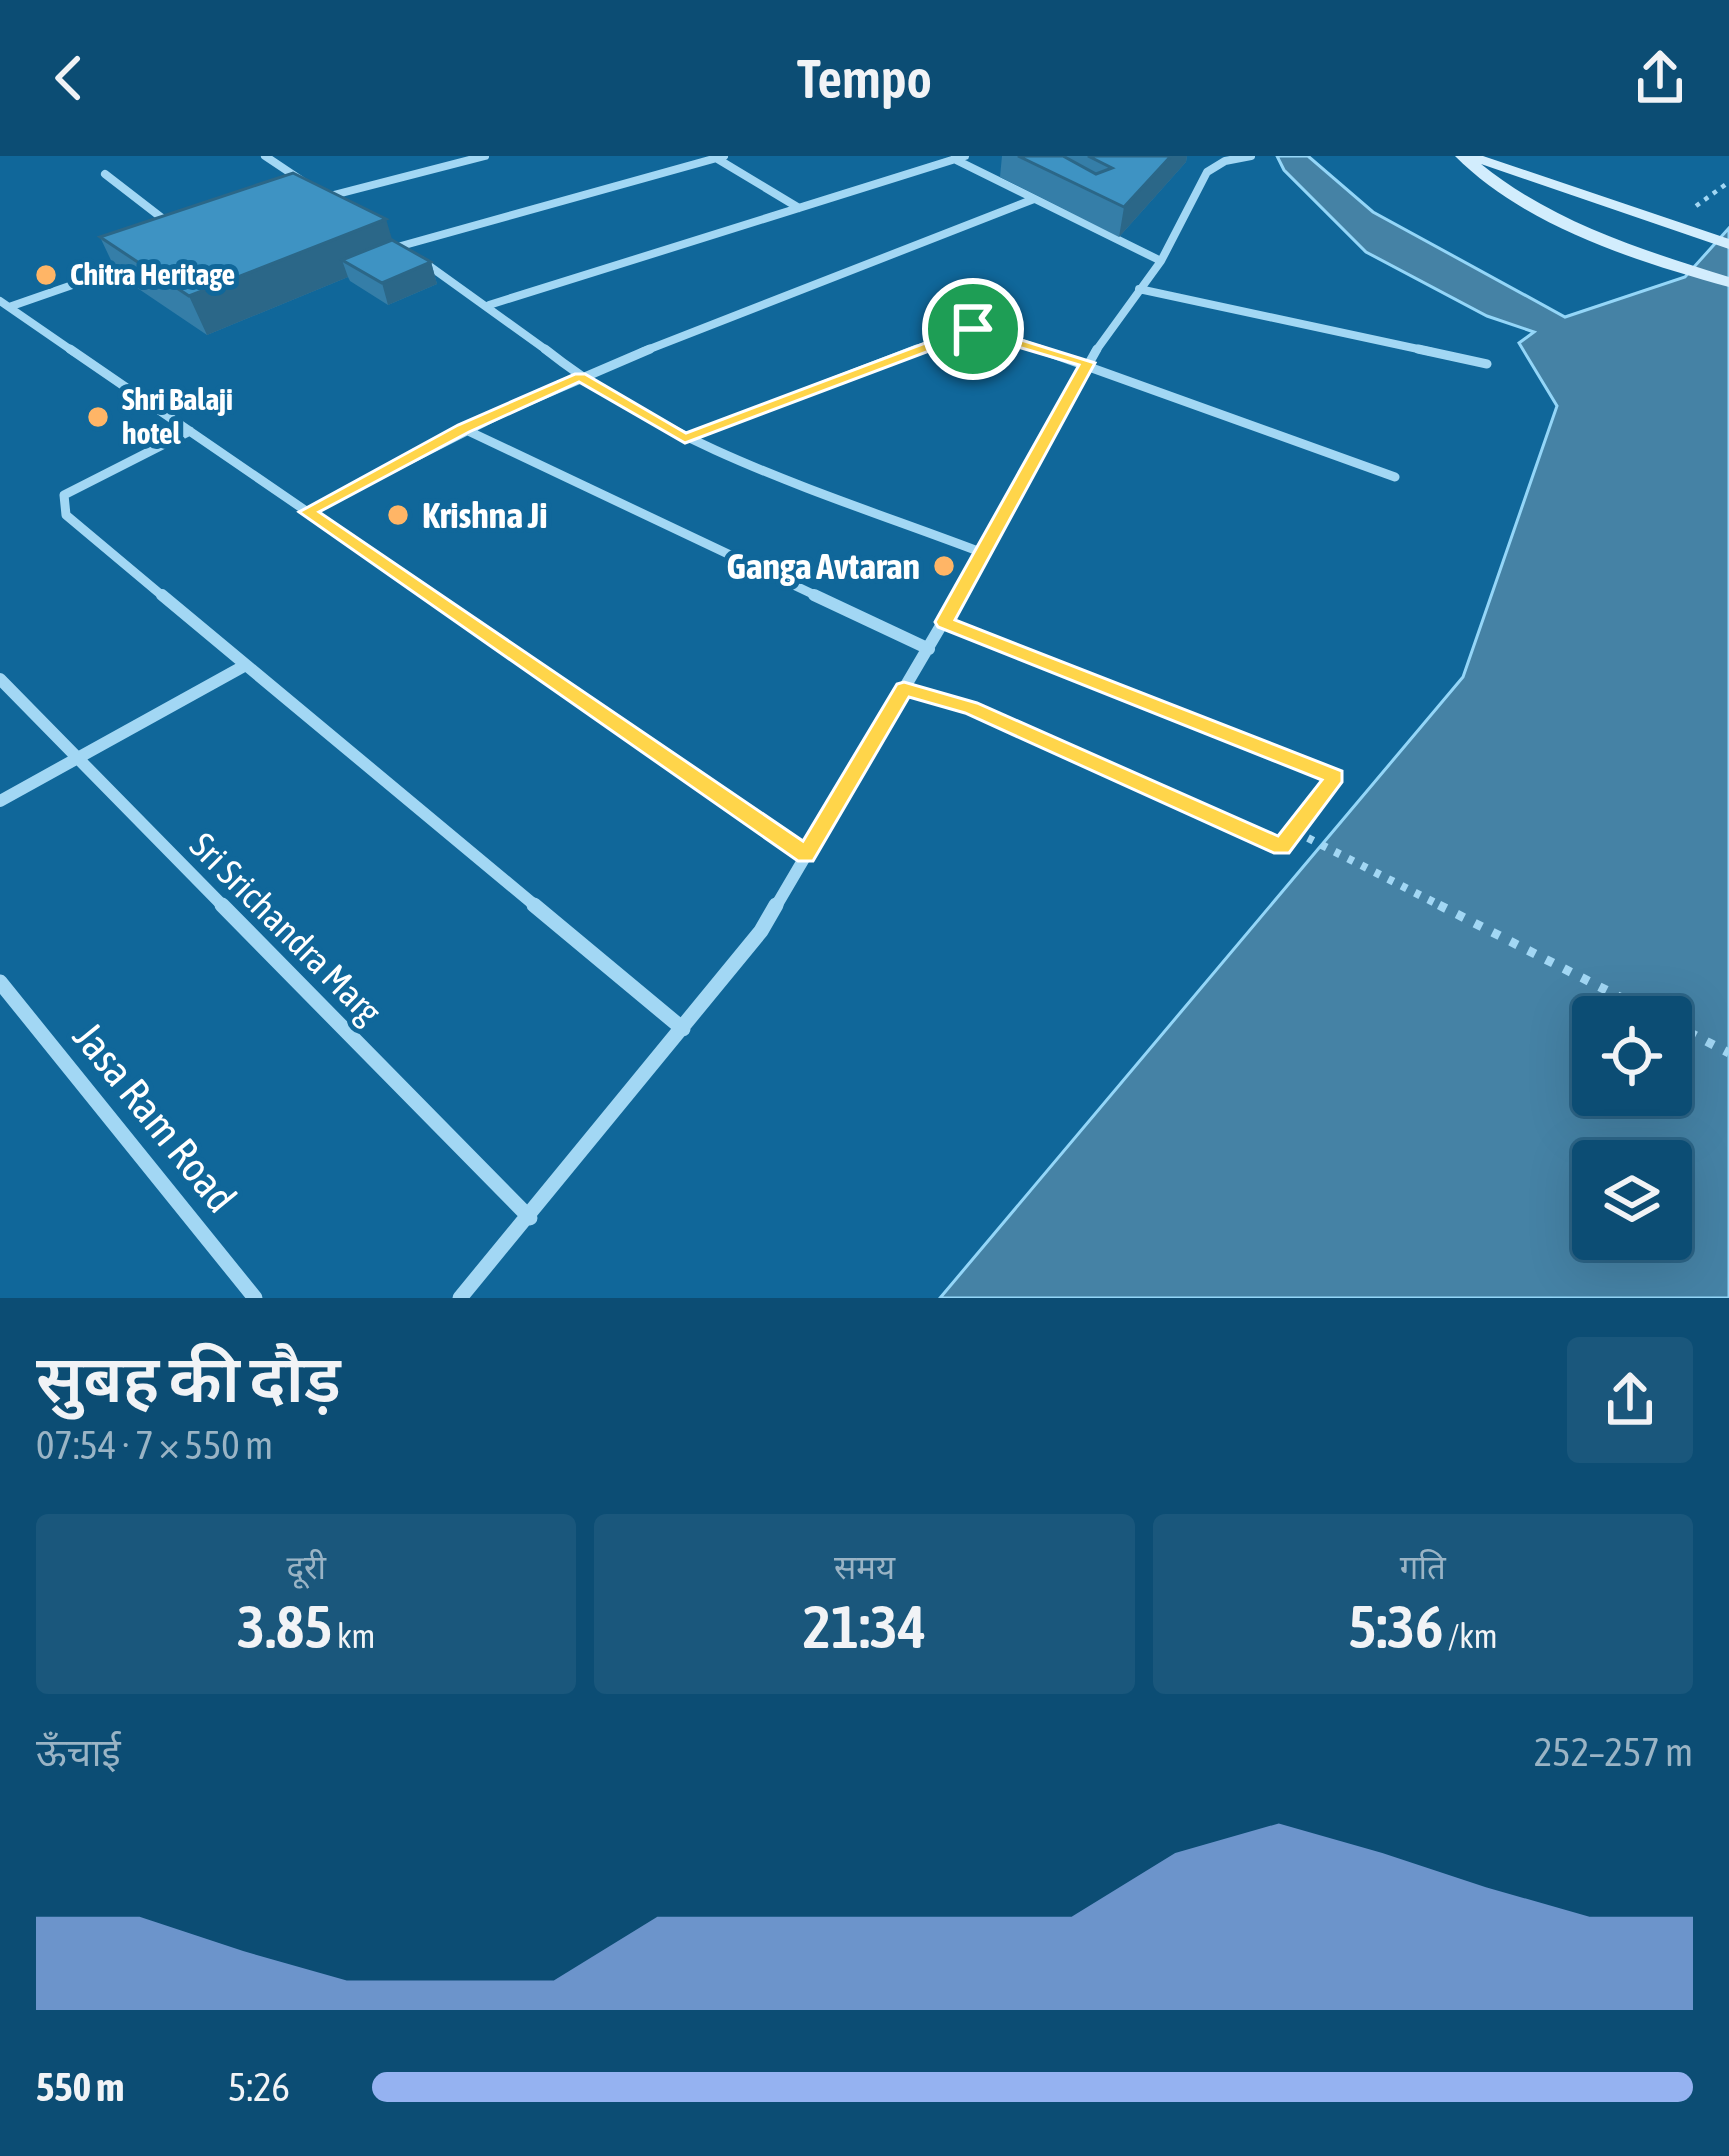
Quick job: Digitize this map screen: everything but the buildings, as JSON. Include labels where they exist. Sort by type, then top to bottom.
[{"type":"main road","points":[[1465,156],[1729,244]]},
{"type":"main road","points":[[1465,156],[1502,191],[1543,216],[1637,254],[1729,283]]},
{"type":"street","points":[[265,156],[345,209]]},
{"type":"street","points":[[304,205],[485,156]]},
{"type":"street","points":[[489,305],[965,156]]},
{"type":"street","points":[[1201,156],[1220,164]]},
{"type":"street","points":[[460,1298],[761,931],[944,622],[1088,363],[1161,261],[1202,180],[1220,164],[1251,156]]},
{"type":"street","points":[[401,247],[720,157],[799,208]]},
{"type":"street","points":[[951,158],[1161,261]]},
{"type":"street","points":[[105,174],[176,230]]},
{"type":"street","points":[[308,512],[464,428],[580,377],[1034,200]]},
{"type":"street","points":[[382,234],[489,305],[580,377],[685,439],[983,553]]},
{"type":"street","points":[[5,304],[132,265]]},
{"type":"street","points":[[1139,289],[1487,364]]},
{"type":"street","points":[[5,304],[806,854]]},
{"type":"street","points":[[685,439],[964,331],[982,329],[1088,363],[1395,477]]},
{"type":"street","points":[[464,428],[928,649]]},
{"type":"street","points":[[190,430],[71,488],[64,495],[66,515],[683,1029]]},
{"type":"street","points":[[944,622],[1335,777]]},
{"type":"street","points":[[0,801],[244,666]]},
{"type":"street","name":"Sri Srichandra Marg","points":[[0,679],[530,1218]]},
{"type":"street","points":[[904,689],[970,708],[1282,847]]},
{"type":"street","name":"Jasa Ram Road","points":[[0,982],[255,1298]]},
{"type":"path","points":[[1687,212],[1729,182]]},
{"type":"path","points":[[1335,777],[1295,831],[1618,996]]},
{"type":"path","points":[[1692,1034],[1729,1053]]},
{"type":"water","points":[[1277,156],[1308,156],[1373,212],[1565,317],[1685,277],[1729,228],[1729,1298],[940,1298],[1463,677],[1557,406],[1519,343],[1534,332],[1487,316],[1366,252],[1284,170]]},
{"type":"place","name":"Chitra Heritage","points":[[46,275]]},
{"type":"place","name":"Shri Balaji hotel","points":[[98,417]]},
{"type":"place","name":"Krishna Ji","points":[[398,515]]},
{"type":"place","name":"Ganga Avtaran","points":[[944,566]]},
{"type":"route","points":[[973,329],[1088,363],[944,622],[1335,777],[1282,847],[970,708],[904,689],[806,854],[308,512],[464,428],[580,377],[685,439],[973,329]]}]
